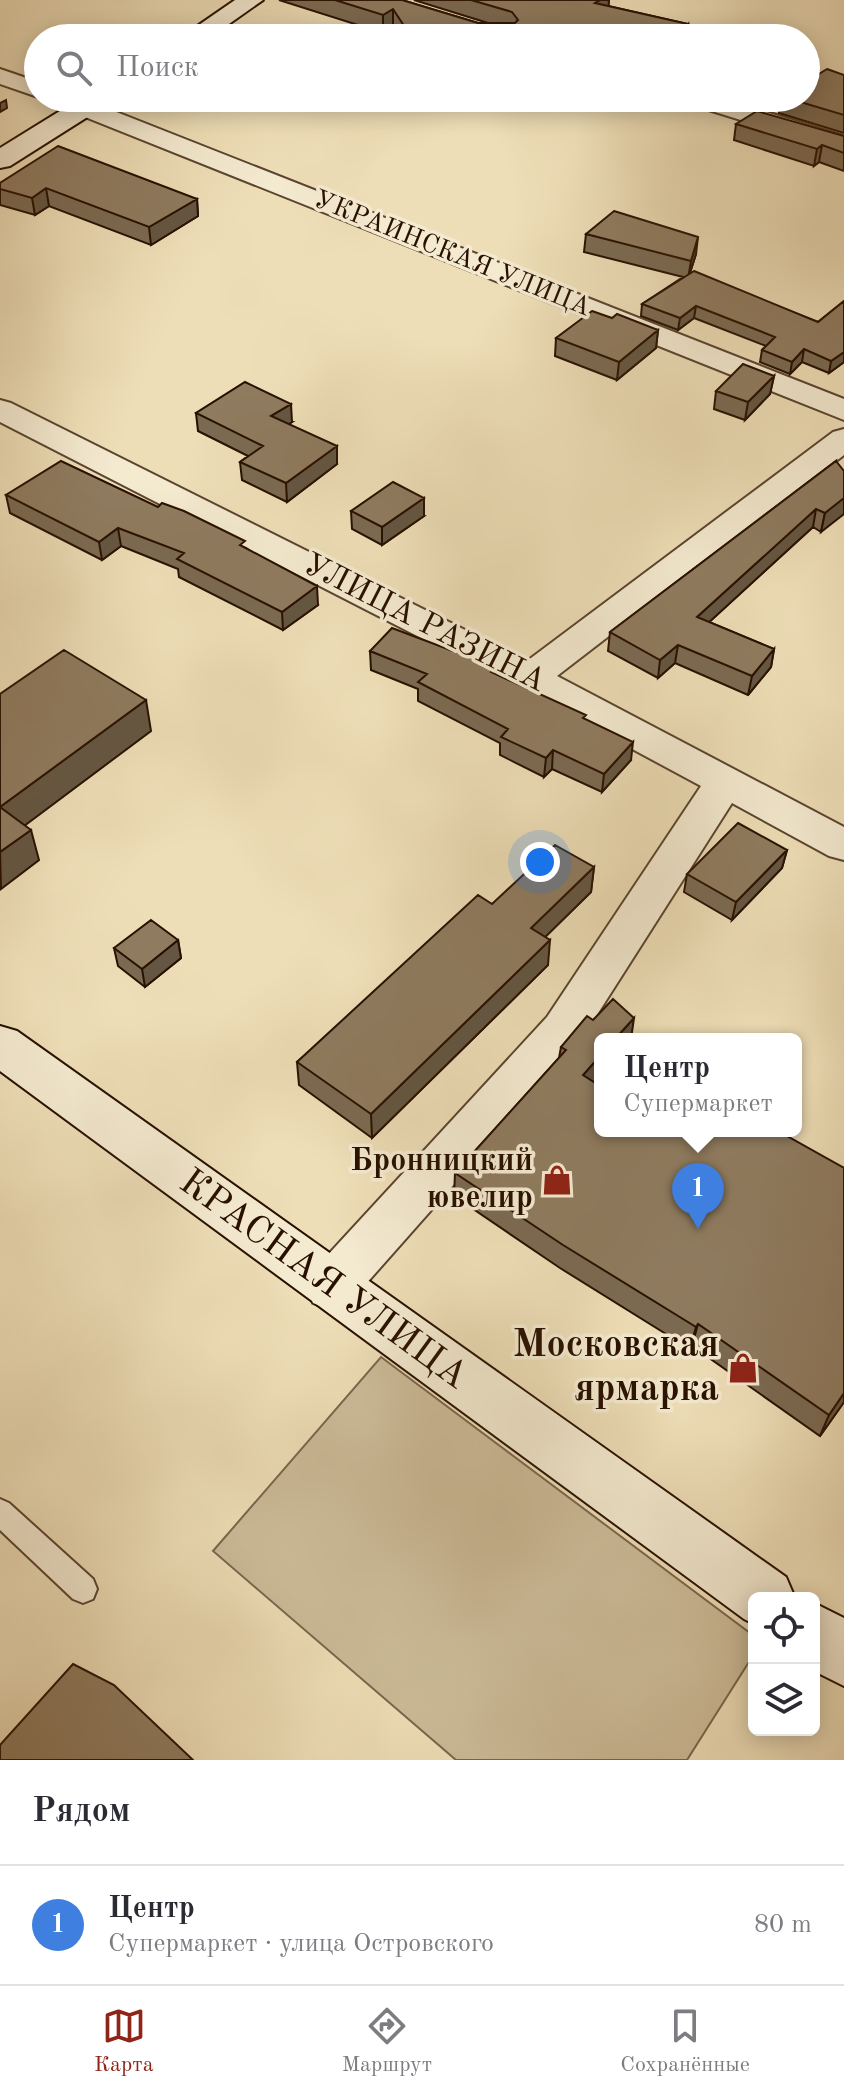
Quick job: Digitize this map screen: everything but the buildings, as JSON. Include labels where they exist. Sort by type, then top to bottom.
[{"type":"street","points":[[214,24],[251,0]]},
{"type":"street","points":[[0,76],[24,85]]},
{"type":"street","points":[[0,160],[66,112]]},
{"type":"street","name":"УКРАИНСКАЯ УЛИЦА","points":[[108,112],[844,410]]},
{"type":"street","points":[[740,112],[844,144]]},
{"type":"street","name":"УЛИЦА РАЗИНА","points":[[0,410],[530,678],[844,845]]},
{"type":"street","points":[[530,678],[844,439]]},
{"type":"street","points":[[331,1287],[563,1030],[724,783]]},
{"type":"street","name":"КРАСНАЯ УЛИЦА","points":[[0,1045],[757,1592]]},
{"type":"street","points":[[820,1638],[844,1655]]},
{"type":"lane","points":[[0,1512],[83,1589]]},
{"type":"shaded area","points":[[381,1357],[748,1632],[748,1663],[687,1760],[456,1760],[213,1551]]},
{"type":"place","name":"Бронницкий ювелир","points":[[557,1180]]},
{"type":"place","name":"Центр","points":[[698,1229]]},
{"type":"place","name":"Московская ярмарка","points":[[743,1368]]}]
